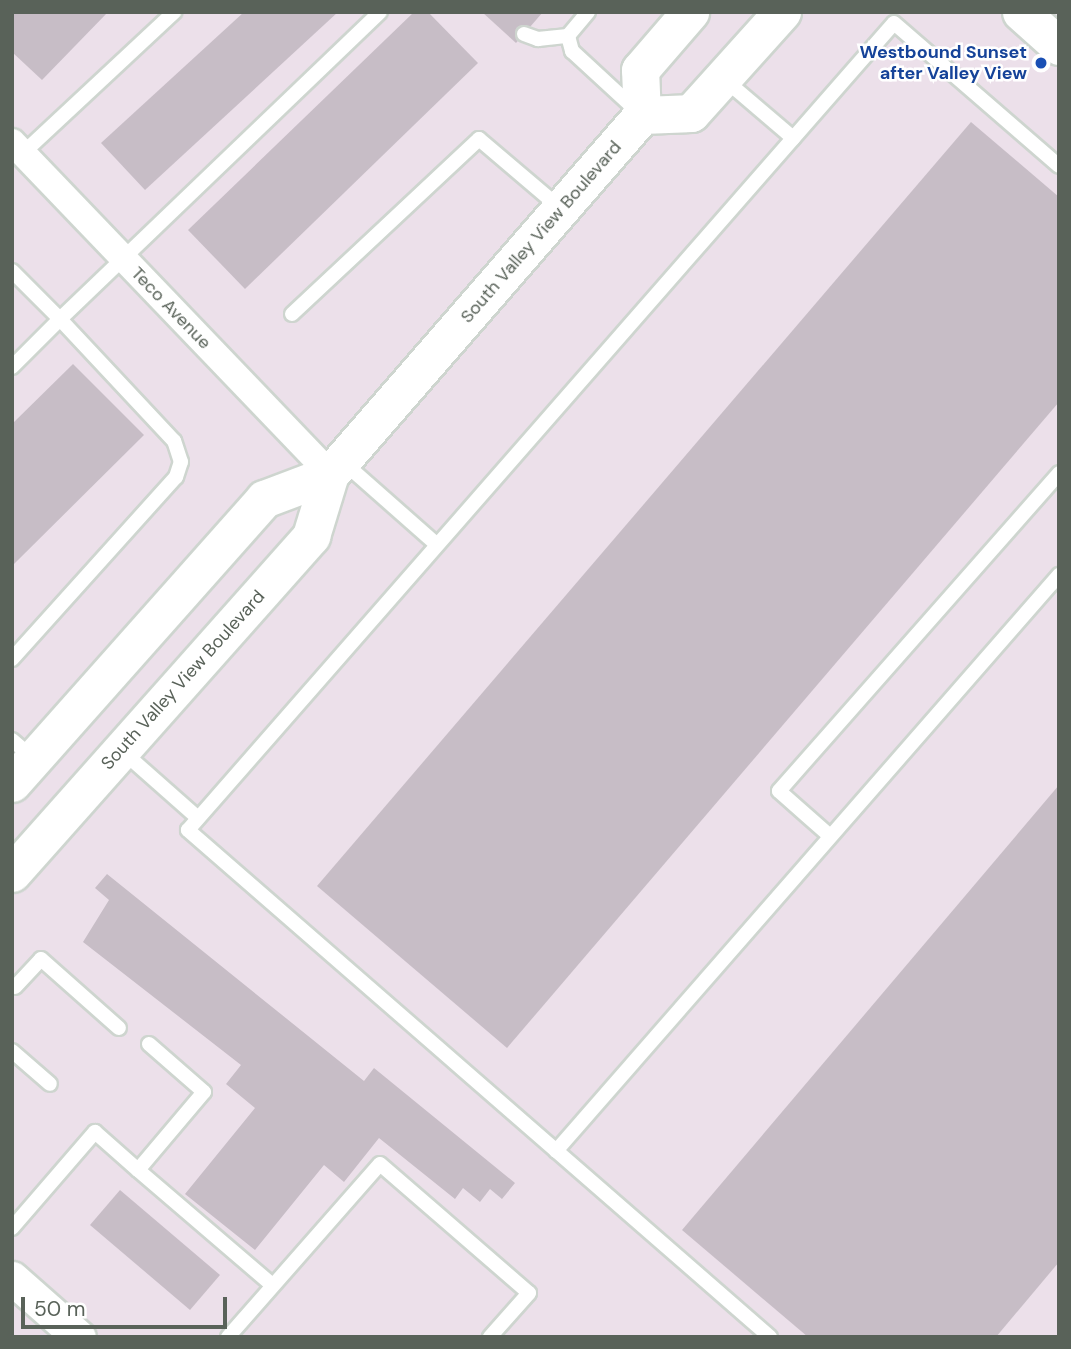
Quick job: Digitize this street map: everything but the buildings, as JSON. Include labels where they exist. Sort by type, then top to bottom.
[{"type":"main road","points":[[690,12],[640,70],[642,116],[691,113],[782,12]]},
{"type":"main road","points":[[1021,12],[1059,46]]},
{"type":"main road","name":"South Valley View Boulevard","points":[[12,873],[311,536],[336,468],[642,116]]},
{"type":"main road","name":"South Valley View Boulevard","points":[[19,760],[264,499],[336,468]]},
{"type":"street","name":"Teco Avenue","points":[[18,148],[121,256],[336,468]]},
{"type":"street","points":[[12,1278],[79,1337]]},
{"type":"lane","points":[[18,148],[174,12]]},
{"type":"lane","points":[[12,367],[121,256],[380,12]]},
{"type":"lane","points":[[524,34],[538,39],[568,36],[588,12]]},
{"type":"lane","points":[[770,1337],[188,830],[894,23],[1059,166]]},
{"type":"lane","points":[[568,36],[572,51],[642,116]]},
{"type":"lane","points":[[723,78],[793,138]]},
{"type":"lane","points":[[292,314],[479,139],[561,209]]},
{"type":"lane","points":[[12,271],[174,442],[181,462],[176,477],[12,659]]},
{"type":"lane","points":[[336,468],[437,545]]},
{"type":"lane","points":[[830,836],[779,792],[1059,473]]},
{"type":"lane","points":[[556,1151],[1059,576]]},
{"type":"lane","points":[[121,750],[198,818]]},
{"type":"lane","points":[[13,988],[41,959],[119,1028]]},
{"type":"lane","points":[[138,1170],[204,1092],[149,1044]]},
{"type":"lane","points":[[12,1051],[50,1084]]},
{"type":"lane","points":[[12,1228],[95,1132],[272,1285]]},
{"type":"lane","points":[[228,1337],[380,1164],[529,1293],[491,1337]]},
{"type":"place","name":"Westbound Sunset after Valley View","points":[[1041,63]]}]
